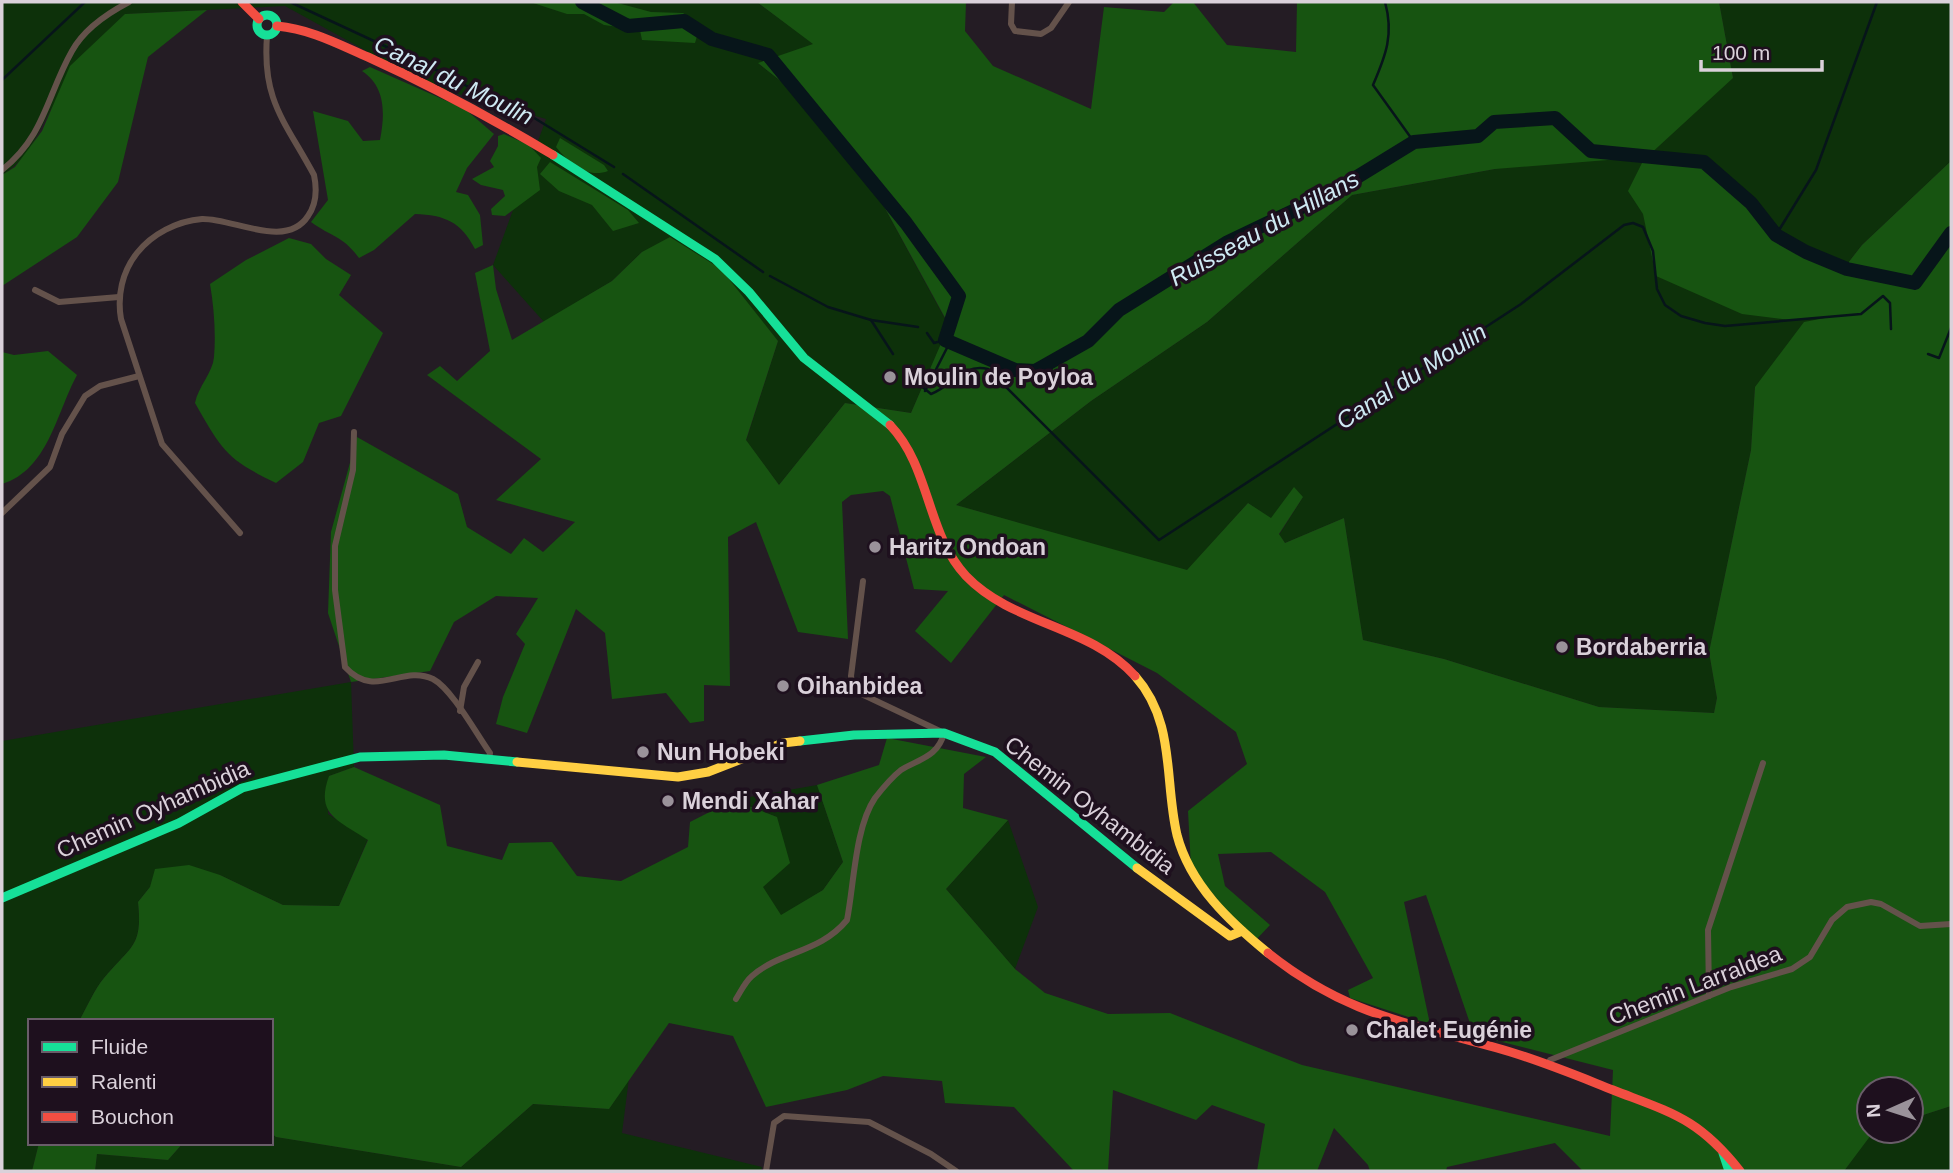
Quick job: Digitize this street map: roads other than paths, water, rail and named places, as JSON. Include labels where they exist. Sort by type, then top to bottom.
[{"type":"street","points":[[2,170],[37,132],[73,49],[93,26],[129,2]]},
{"type":"street","points":[[242,2],[259,19]]},
{"type":"street","points":[[1012,2],[1012,24],[1015,31],[1041,34],[1050,29],[1069,2]]},
{"type":"street","points":[[259,19],[269,15],[277,26]]},
{"type":"street","points":[[259,19],[257,29],[267,36]]},
{"type":"street","points":[[267,36],[275,32],[277,26]]},
{"type":"street","points":[[277,26],[290,26],[325,39],[448,92],[609,189],[682,237],[734,276],[804,358],[869,407],[903,440],[920,473],[936,531],[961,572],[999,600],[1104,647],[1143,685],[1158,711],[1168,740],[1174,818],[1185,858],[1208,893],[1242,931],[1308,980],[1368,1013],[1548,1064],[1668,1109],[1696,1125],[1720,1145],[1740,1171]]},
{"type":"street","points":[[240,533],[168,454],[156,430],[121,319],[119,297],[125,273],[134,256],[149,240],[177,225],[205,219],[280,232],[298,226],[307,219],[316,198],[314,175],[271,99],[267,73],[267,36]]},
{"type":"street","points":[[35,290],[59,302],[119,297]]},
{"type":"street","points":[[2,513],[50,467],[62,434],[85,396],[100,386],[139,376]]},
{"type":"street","points":[[354,432],[353,470],[335,546],[335,590],[345,667],[351,674],[369,683],[420,677],[433,679],[460,711],[490,754],[489,759]]},
{"type":"street","points":[[736,999],[749,978],[759,970],[817,946],[838,931],[847,920],[864,821],[874,800],[902,770],[921,762],[942,742],[944,733],[853,690],[851,684],[863,581]]},
{"type":"street","points":[[460,711],[464,687],[478,662]]},
{"type":"street","name":"Chemin Oyhambidia","points":[[2,898],[179,823],[242,788],[266,779],[379,755],[489,759],[678,777],[708,772],[782,743],[854,735],[944,733],[995,752],[1172,895],[1230,936],[1242,931]]},
{"type":"street","points":[[1709,996],[1707,930],[1763,763]]},
{"type":"street","name":"Chemin Larraldea","points":[[1548,1064],[1549,1060],[1709,996],[1792,969],[1810,957],[1832,920],[1847,907],[1871,902],[1881,904],[1920,926],[1951,924]]},
{"type":"street","points":[[765,1171],[774,1123],[784,1116],[869,1122],[931,1154],[956,1171]]},
{"type":"street","points":[[1720,1145],[1729,1171]]},
{"type":"waterway","name":"Canal du Moulin","points":[[2,80],[85,2]]},
{"type":"waterway","name":"Canal du Moulin","points":[[290,2],[447,75],[506,108],[531,116],[614,167]]},
{"type":"waterway","name":"Ruisseau du Hillans","points":[[582,2],[628,26],[684,21],[712,39],[768,55],[906,223],[959,296],[945,340],[1015,370],[1035,371],[1088,341],[1119,310],[1228,242],[1331,193],[1414,142],[1478,136],[1494,122],[1555,118],[1591,151],[1704,162],[1751,203],[1776,235],[1806,252],[1847,269],[1915,283],[1951,233]]},
{"type":"waterway","points":[[1385,2],[1389,34],[1382,64],[1373,85],[1414,142]]},
{"type":"waterway","points":[[1776,235],[1816,170],[1877,2]]},
{"type":"waterway","name":"Canal du Moulin","points":[[623,174],[763,272]]},
{"type":"waterway","name":"Canal du Moulin","points":[[914,380],[931,394],[964,372],[971,369],[988,369],[1159,540],[1521,304],[1624,225],[1633,223],[1643,227],[1653,251],[1657,289],[1665,305],[1681,316],[1725,326],[1861,314],[1883,296],[1890,303],[1891,329]]},
{"type":"waterway","name":"Canal du Moulin","points":[[770,276],[828,307],[871,320],[893,354]]},
{"type":"waterway","points":[[871,320],[918,327]]},
{"type":"waterway","name":"Canal du Moulin","points":[[1928,354],[1939,358],[1951,328]]},
{"type":"waterway","points":[[927,333],[934,343],[945,340]]},
{"type":"waterway","points":[[925,391],[950,342]]},
{"type":"place","name":"Moulin de Poyloa","points":[[890,377]]},
{"type":"place","name":"Haritz Ondoan","points":[[875,547]]},
{"type":"place","name":"Bordaberria","points":[[1562,647]]},
{"type":"place","name":"Oihanbidea","points":[[783,686]]},
{"type":"place","name":"Nun Hobeki","points":[[643,752]]},
{"type":"place","name":"Mendi Xahar","points":[[668,801]]},
{"type":"place","name":"Chalet Eugénie","points":[[1352,1030]]}]
